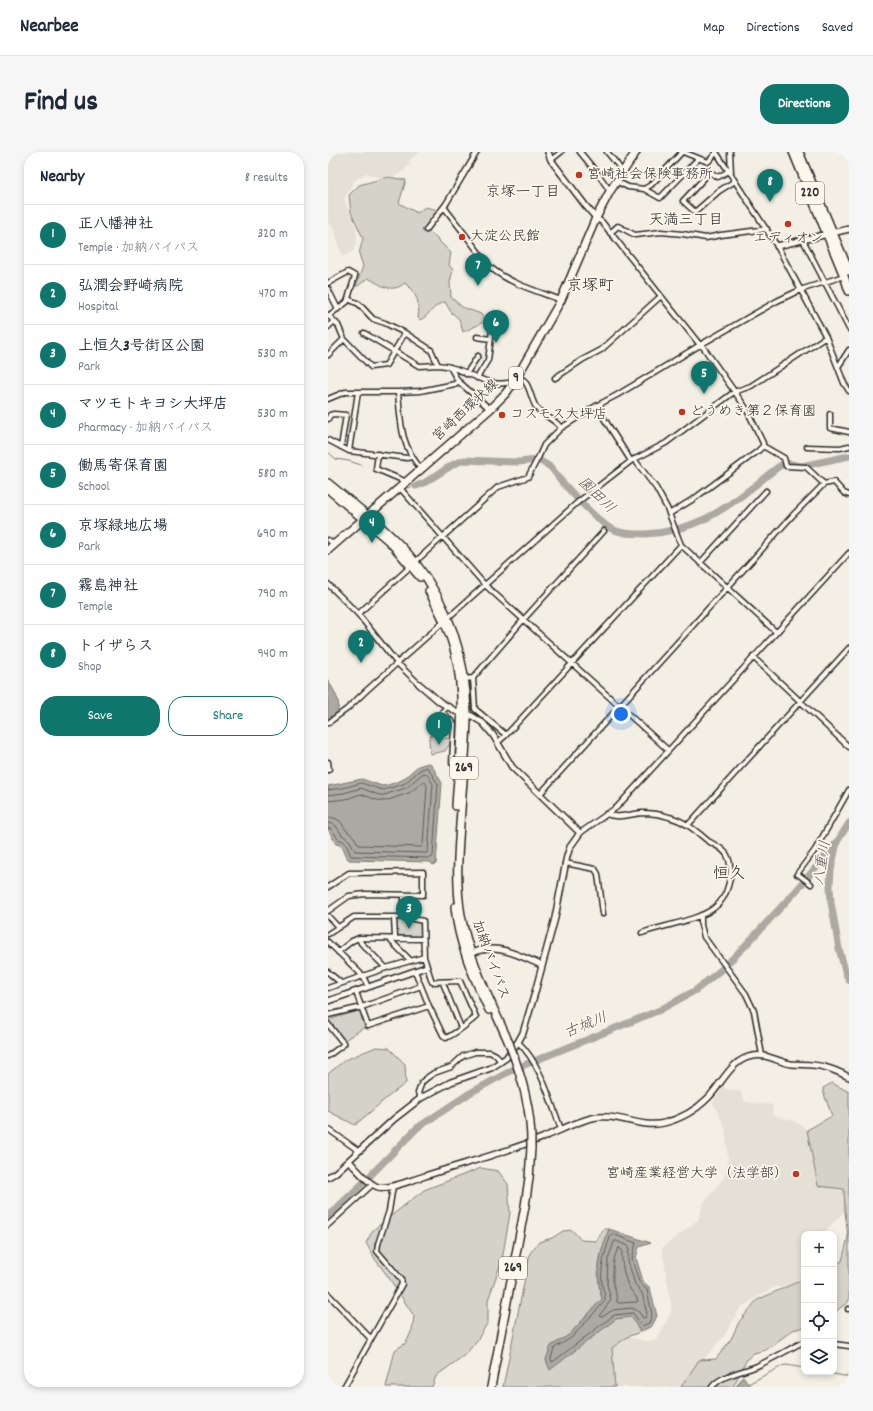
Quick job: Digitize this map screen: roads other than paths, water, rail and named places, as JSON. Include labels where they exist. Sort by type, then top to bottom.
[{"type":"main road","name":"宮崎西環状線","points":[[328,550],[490,409],[506,393],[514,382],[561,300],[596,218],[610,191],[635,152]]},
{"type":"main road","name":"220","points":[[792,152],[830,234]]},
{"type":"main road","name":"220","points":[[799,152],[846,273],[849,291]]},
{"type":"main road","name":"269","points":[[328,483],[366,517]]},
{"type":"main road","name":"269","points":[[328,489],[366,517]]},
{"type":"main road","name":"加納バイパス","points":[[366,517],[394,539],[413,563],[447,619],[460,651],[465,679],[454,869],[456,916],[469,954],[526,1092],[530,1119],[529,1178],[525,1206],[491,1387]]},
{"type":"main road","name":"加納バイパス","points":[[447,619],[460,680],[464,713]]},
{"type":"main road","name":"加納バイパス","points":[[487,1387],[521,1205],[529,1148]]},
{"type":"street","points":[[426,230],[444,207],[477,152]]},
{"type":"street","points":[[548,152],[551,160],[585,205],[596,218],[602,222],[700,344],[746,408],[763,446],[784,458],[786,466],[806,467],[824,484]]},
{"type":"street","points":[[551,160],[561,152]]},
{"type":"street","points":[[580,152],[610,191]]},
{"type":"street","points":[[607,152],[622,172]]},
{"type":"street","points":[[644,189],[651,185],[682,152],[708,162],[716,152],[777,246],[826,337],[844,383],[849,391]]},
{"type":"street","points":[[730,152],[730,172]]},
{"type":"street","points":[[616,181],[628,187],[644,189],[660,198],[698,159]]},
{"type":"street","points":[[730,172],[718,177],[710,172],[683,201],[695,212],[719,191],[735,181]]},
{"type":"street","points":[[444,207],[490,267],[497,273],[515,282],[561,300]]},
{"type":"street","points":[[610,233],[618,226],[634,235],[661,232],[706,238],[767,229]]},
{"type":"street","points":[[777,246],[849,229]]},
{"type":"street","points":[[804,240],[849,329]]},
{"type":"street","points":[[328,282],[348,272],[355,276],[347,302],[328,315],[338,324],[344,339],[370,367],[386,365],[405,333]]},
{"type":"street","points":[[358,614],[498,488],[528,476],[540,456],[544,445],[561,428],[700,344],[777,301],[800,290],[846,273]]},
{"type":"street","points":[[328,289],[338,309]]},
{"type":"street","points":[[555,378],[582,360],[601,350],[661,296]]},
{"type":"street","points":[[348,299],[359,304],[373,319],[405,333],[431,350],[438,365]]},
{"type":"street","points":[[328,326],[334,321]]},
{"type":"street","points":[[477,378],[488,360],[493,323]]},
{"type":"street","points":[[364,333],[418,366],[448,366],[466,374],[494,383],[524,380],[537,408],[561,428]]},
{"type":"street","points":[[477,337],[491,339]]},
{"type":"street","points":[[328,723],[347,709],[583,498],[633,460],[666,443],[734,392],[751,386],[826,337]]},
{"type":"street","points":[[328,355],[344,339]]},
{"type":"street","points":[[838,367],[849,350]]},
{"type":"street","points":[[466,374],[478,356]]},
{"type":"street","points":[[450,367],[458,381],[490,409]]},
{"type":"street","points":[[328,399],[345,392],[398,392],[431,389],[454,384],[458,381]]},
{"type":"street","points":[[349,451],[358,392]]},
{"type":"street","points":[[398,392],[403,440],[412,457],[421,469]]},
{"type":"street","points":[[596,406],[633,460],[656,488],[667,508],[681,545],[776,632]]},
{"type":"street","points":[[328,419],[330,415],[334,414],[346,415],[341,447]]},
{"type":"street","points":[[830,414],[830,428],[849,432]]},
{"type":"street","points":[[328,440],[349,451],[407,458],[412,457]]},
{"type":"street","points":[[669,514],[721,479],[763,446]]},
{"type":"street","points":[[807,448],[840,448],[849,446]]},
{"type":"street","points":[[378,454],[376,469],[407,482]]},
{"type":"street","points":[[540,794],[793,515],[824,484],[834,482],[844,493],[849,495]]},
{"type":"street","points":[[400,488],[485,585],[668,750]]},
{"type":"street","points":[[700,563],[766,491]]},
{"type":"street","points":[[465,679],[473,678],[604,531]]},
{"type":"street","points":[[328,540],[336,544]]},
{"type":"street","points":[[498,742],[681,545]]},
{"type":"street","points":[[328,1177],[335,1173],[394,1119],[421,1098],[437,1088],[451,1082],[491,1068],[501,1062],[518,1042],[534,996],[541,965],[555,918],[565,863],[570,847],[580,833],[617,807],[849,553]]},
{"type":"street","points":[[328,584],[358,614],[397,663],[434,698],[447,707],[483,722],[498,742],[512,767],[580,833]]},
{"type":"street","points":[[688,825],[849,648]]},
{"type":"street","points":[[753,657],[849,746]]},
{"type":"street","points":[[473,678],[476,710],[506,735]]},
{"type":"street","points":[[447,707],[442,712],[454,724],[452,762]]},
{"type":"street","points":[[328,762],[330,769],[328,770]]},
{"type":"street","points":[[811,884],[798,874],[815,850],[849,790]]},
{"type":"street","points":[[606,814],[613,817],[635,814],[658,814],[671,817],[688,825],[710,842],[721,848],[727,854],[730,877],[728,886],[724,897],[714,908],[701,915],[642,933]]},
{"type":"street","points":[[565,863],[595,868],[598,874],[603,914]]},
{"type":"street","points":[[328,887],[349,873],[423,872],[423,895],[365,894],[349,896],[328,910]]},
{"type":"street","points":[[404,895],[404,917]]},
{"type":"street","points":[[701,915],[704,937],[746,994],[754,1011],[762,1055]]},
{"type":"street","points":[[328,916],[338,927]]},
{"type":"street","points":[[328,934],[354,917],[404,917],[423,921],[424,957],[432,982],[443,983],[460,981],[476,1017],[461,1028],[456,1034],[446,1038],[443,1036],[415,971]]},
{"type":"street","points":[[394,918],[395,938]]},
{"type":"street","points":[[338,952],[352,941],[359,938],[423,939]]},
{"type":"street","points":[[359,938],[361,943],[386,968]]},
{"type":"street","points":[[389,938],[410,961]]},
{"type":"street","points":[[328,942],[363,976],[368,988]]},
{"type":"street","points":[[469,954],[481,949],[491,948],[502,950],[541,965]]},
{"type":"street","points":[[328,988],[386,968],[424,957]]},
{"type":"street","points":[[328,1001],[426,967]]},
{"type":"street","points":[[328,972],[341,983]]},
{"type":"street","points":[[443,983],[461,1028]]},
{"type":"street","points":[[328,1015],[362,1007],[421,986]]},
{"type":"street","points":[[356,992],[368,1026],[429,1006]]},
{"type":"street","points":[[328,1024],[330,1030],[344,1044],[328,1056]]},
{"type":"street","points":[[518,1042],[530,1056],[538,1070],[561,1129]]},
{"type":"street","points":[[421,1098],[418,1093],[422,1082],[434,1073],[451,1067],[463,1056],[475,1052],[490,1052],[496,1055],[501,1062]]},
{"type":"street","points":[[349,1161],[372,1184],[383,1187],[393,1186],[490,1156],[544,1137],[583,1120],[595,1117],[607,1117],[663,1124],[690,1113],[708,1098],[740,1060],[754,1055],[762,1055],[791,1064],[824,1067],[849,1077]]},
{"type":"street","points":[[328,1129],[359,1151]]},
{"type":"street","points":[[328,1226],[372,1184]]},
{"type":"street","points":[[344,1387],[402,1284],[401,1279],[377,1251],[389,1211],[393,1186]]},
{"type":"street","points":[[328,1294],[371,1339]]},
{"type":"street","points":[[712,1387],[716,1382],[726,1376],[744,1372],[801,1344]]},
{"type":"street","points":[[837,1344],[849,1346]]},
{"type":"water","points":[[328,680],[337,696],[338,706],[334,716],[328,720]]},
{"type":"water","points":[[428,763],[431,764],[442,783],[436,864],[433,865],[430,862],[349,860],[341,846],[336,844],[328,829],[328,786],[362,779],[382,786],[388,785],[402,780],[418,766]]},
{"type":"water","points":[[609,1229],[651,1243],[639,1247],[636,1258],[643,1281],[650,1288],[657,1316],[652,1326],[640,1332],[632,1317],[616,1319],[550,1370],[546,1360],[551,1346],[569,1335],[602,1299],[599,1272],[601,1255]]},
{"type":"water","points":[[743,1376],[751,1387],[736,1387]]},
{"type":"waterway","points":[[328,452],[336,459],[361,465]]},
{"type":"waterway","name":"園田川","points":[[416,486],[424,483],[454,464],[464,460],[518,462],[538,460],[552,468],[562,482],[597,518],[608,527],[623,533],[646,534],[677,529],[704,520],[740,497],[785,463],[802,466],[849,456]]},
{"type":"waterway","points":[[377,472],[399,482]]},
{"type":"waterway","points":[[408,488],[416,486]]},
{"type":"waterway","name":"八重川","points":[[849,823],[837,842],[831,870],[830,886],[831,902],[839,949],[849,980]]},
{"type":"waterway","name":"古城川","points":[[328,1216],[417,1128],[470,1093],[512,1070],[660,1010],[696,990],[722,969],[743,948],[796,891],[837,842]]},
{"type":"waterway","points":[[749,1387],[750,1383],[782,1366],[786,1365],[801,1368]]},
{"type":"waterway","points":[[837,1375],[849,1377]]},
{"type":"place","name":"宮崎社会保険事務所","points":[[579,175]]},
{"type":"place","name":"トイザらス","points":[[770,202]]},
{"type":"place","name":"エディオン","points":[[788,224]]},
{"type":"place","name":"大淀公民館","points":[[462,237]]},
{"type":"place","name":"霧島神社","points":[[478,286]]},
{"type":"place","name":"京塚緑地広場","points":[[496,343]]},
{"type":"place","name":"働馬寄保育園","points":[[704,394]]},
{"type":"place","name":"どうめき第２保育園","points":[[682,412]]},
{"type":"place","name":"コスモス大坪店","points":[[502,415]]},
{"type":"place","name":"マツモトキヨシ大坪店","points":[[372,543]]},
{"type":"place","name":"弘潤会野崎病院","points":[[361,663]]},
{"type":"place","name":"正八幡神社","points":[[439,745]]},
{"type":"place","name":"上恒久3号街区公園","points":[[409,929]]},
{"type":"place","name":"宮崎産業経営大学（法学部）","points":[[796,1174]]},
{"type":"district","name":"京塚一丁目","points":[[523,193]]},
{"type":"district","name":"天満三丁目","points":[[686,221]]},
{"type":"district","name":"京塚町","points":[[590,286]]},
{"type":"district","name":"恒久","points":[[729,874]]}]
